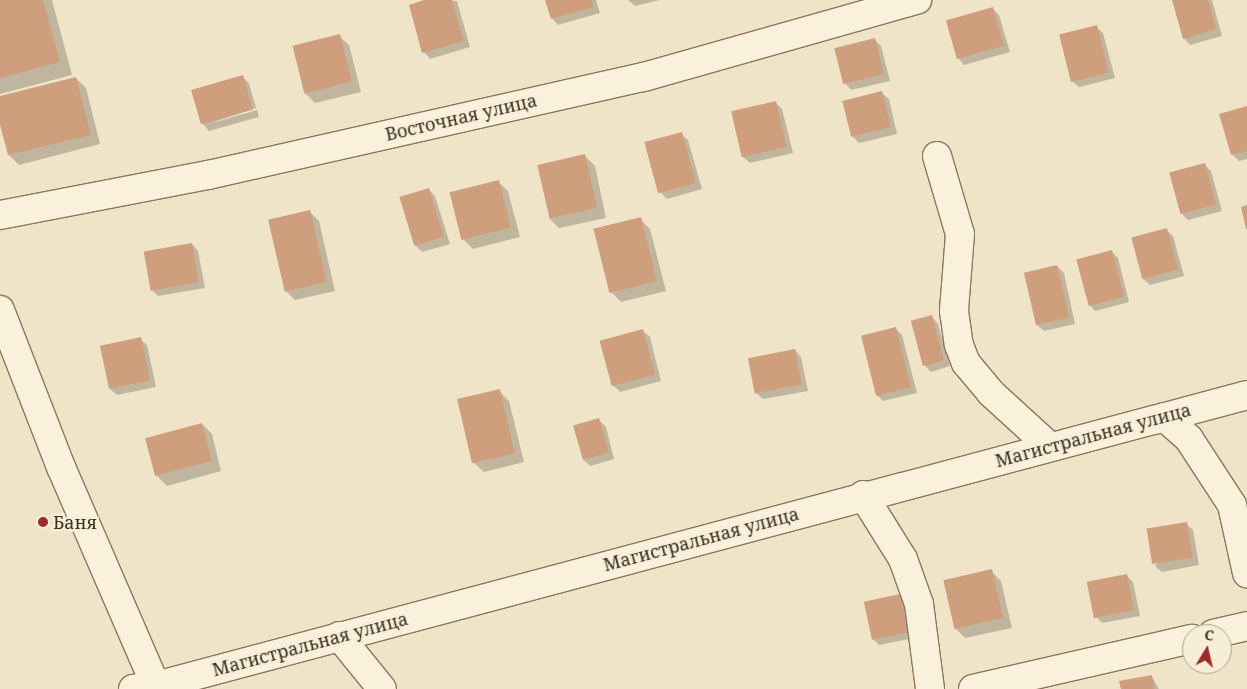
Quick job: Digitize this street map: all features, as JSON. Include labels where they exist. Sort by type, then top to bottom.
[{"type":"street","name":"Восточная улица","points":[[0,215],[208,176],[644,77],[918,0]]},
{"type":"street","points":[[937,156],[960,234],[954,311],[959,345],[966,363],[991,393],[1049,446]]},
{"type":"street","points":[[0,310],[149,688]]},
{"type":"street","name":"Магистральная улица","points":[[149,688],[863,495],[1247,395]]},
{"type":"street","points":[[1164,417],[1189,439],[1232,505],[1247,573]]},
{"type":"street","points":[[863,495],[903,559],[919,604],[930,689]]},
{"type":"street","points":[[1232,630],[1247,626]]},
{"type":"street","points":[[339,636],[382,689]]},
{"type":"street","points":[[973,689],[1182,641]]},
{"type":"building","points":[[0,0],[43,0],[60,62],[0,78]]},
{"type":"building","points":[[424,0],[452,0],[464,41],[422,53],[409,5]]},
{"type":"building","points":[[545,0],[592,0],[594,7],[551,19]]},
{"type":"building","points":[[1172,0],[1208,0],[1216,29],[1183,39]]},
{"type":"building","points":[[993,7],[1004,45],[957,59],[946,21]]},
{"type":"building","points":[[1097,25],[1109,73],[1071,82],[1059,34]]},
{"type":"building","points":[[340,34],[352,82],[304,93],[292,46]]},
{"type":"building","points":[[875,38],[884,74],[843,84],[834,48]]},
{"type":"building","points":[[243,75],[253,110],[201,124],[191,90]]},
{"type":"building","points":[[76,77],[91,135],[8,155],[0,125],[0,96]]},
{"type":"building","points":[[882,91],[891,127],[851,137],[842,101]]},
{"type":"building","points":[[776,101],[787,147],[742,157],[731,111]]},
{"type":"building","points":[[1247,106],[1247,151],[1231,155],[1219,114]]},
{"type":"building","points":[[682,132],[696,183],[658,193],[644,142]]},
{"type":"building","points":[[585,154],[597,208],[550,219],[537,165]]},
{"type":"building","points":[[1205,163],[1216,205],[1180,214],[1169,173]]},
{"type":"building","points":[[499,180],[511,228],[461,240],[450,192]]},
{"type":"building","points":[[429,188],[444,237],[414,246],[399,197]]},
{"type":"building","points":[[1247,205],[1247,229],[1246,229],[1241,207]]},
{"type":"building","points":[[310,210],[327,282],[285,292],[268,220]]},
{"type":"building","points":[[641,217],[657,281],[609,293],[593,229]]},
{"type":"building","points":[[1167,228],[1178,270],[1142,279],[1131,238]]},
{"type":"building","points":[[192,243],[199,282],[151,291],[144,252]]},
{"type":"building","points":[[1112,250],[1124,296],[1089,306],[1076,260]]},
{"type":"building","points":[[1057,265],[1069,318],[1036,325],[1024,273]]},
{"type":"building","points":[[932,315],[944,360],[923,366],[911,321]]},
{"type":"building","points":[[896,327],[911,387],[876,396],[861,336]]},
{"type":"building","points":[[643,329],[655,374],[612,386],[600,341]]},
{"type":"building","points":[[141,337],[150,380],[109,389],[100,346]]},
{"type":"building","points":[[795,349],[802,384],[755,393],[748,358]]},
{"type":"building","points":[[500,389],[515,453],[472,463],[457,399]]},
{"type":"building","points":[[599,418],[609,453],[583,460],[573,425]]},
{"type":"building","points":[[202,423],[212,461],[155,476],[145,438]]},
{"type":"building","points":[[1187,522],[1193,558],[1152,564],[1147,528]]},
{"type":"building","points":[[992,569],[1003,618],[955,629],[943,580]]},
{"type":"building","points":[[1127,574],[1134,610],[1094,618],[1087,582]]},
{"type":"building","points":[[900,594],[908,632],[872,640],[864,602]]},
{"type":"building","points":[[1152,675],[1154,689],[1121,689],[1119,681]]},
{"type":"place","name":"Баня","points":[[43,522]]}]
